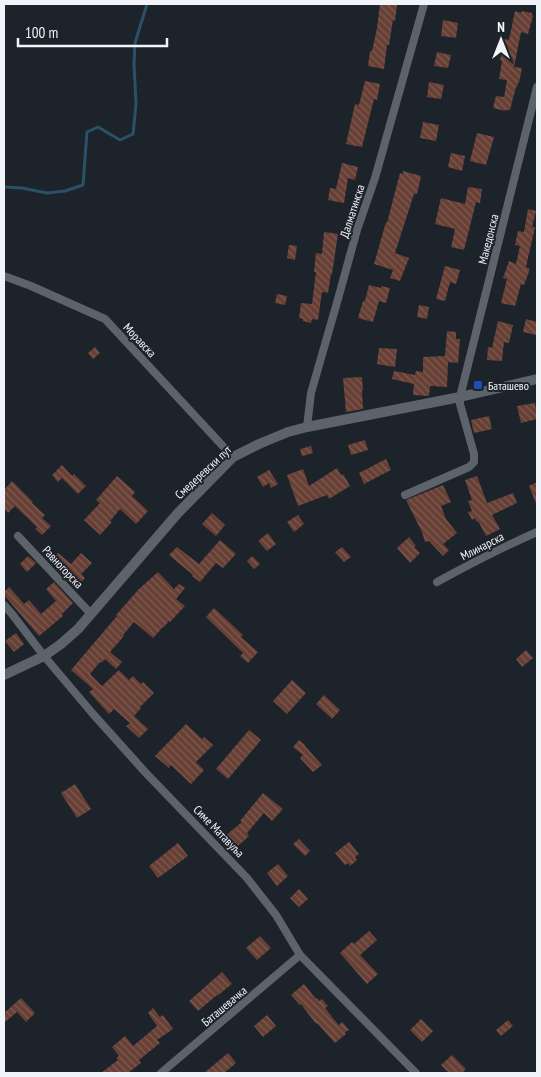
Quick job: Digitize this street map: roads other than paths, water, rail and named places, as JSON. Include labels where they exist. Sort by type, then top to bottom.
[{"type":"street","name":"Далматинска","points":[[307,427],[313,386],[424,4]]},
{"type":"street","name":"Македонска","points":[[460,397],[537,87]]},
{"type":"street","name":"Моравска","points":[[4,276],[105,319],[234,458]]},
{"type":"street","name":"Смедеревски пут","points":[[4,675],[44,656],[78,630],[178,512],[234,458],[288,432],[307,427],[460,397],[537,379]]},
{"type":"street","points":[[405,495],[469,467],[474,462],[474,454],[460,404],[460,397]]},
{"type":"street","name":"Млинарска","points":[[437,582],[537,532]]},
{"type":"street","name":"Равногорска","points":[[18,536],[91,614]]},
{"type":"street","name":"Симе Матавуља","points":[[4,605],[93,714],[145,772],[248,878],[276,915],[300,955],[416,1073]]},
{"type":"street","name":"Баташевачка","points":[[161,1073],[300,955]]},
{"type":"waterway","points":[[4,187],[47,193],[65,191],[83,185],[87,132],[98,127],[120,140],[133,134],[136,104],[135,43],[147,4]]},
{"type":"place","name":"Баташево","points":[[478,385]]}]
